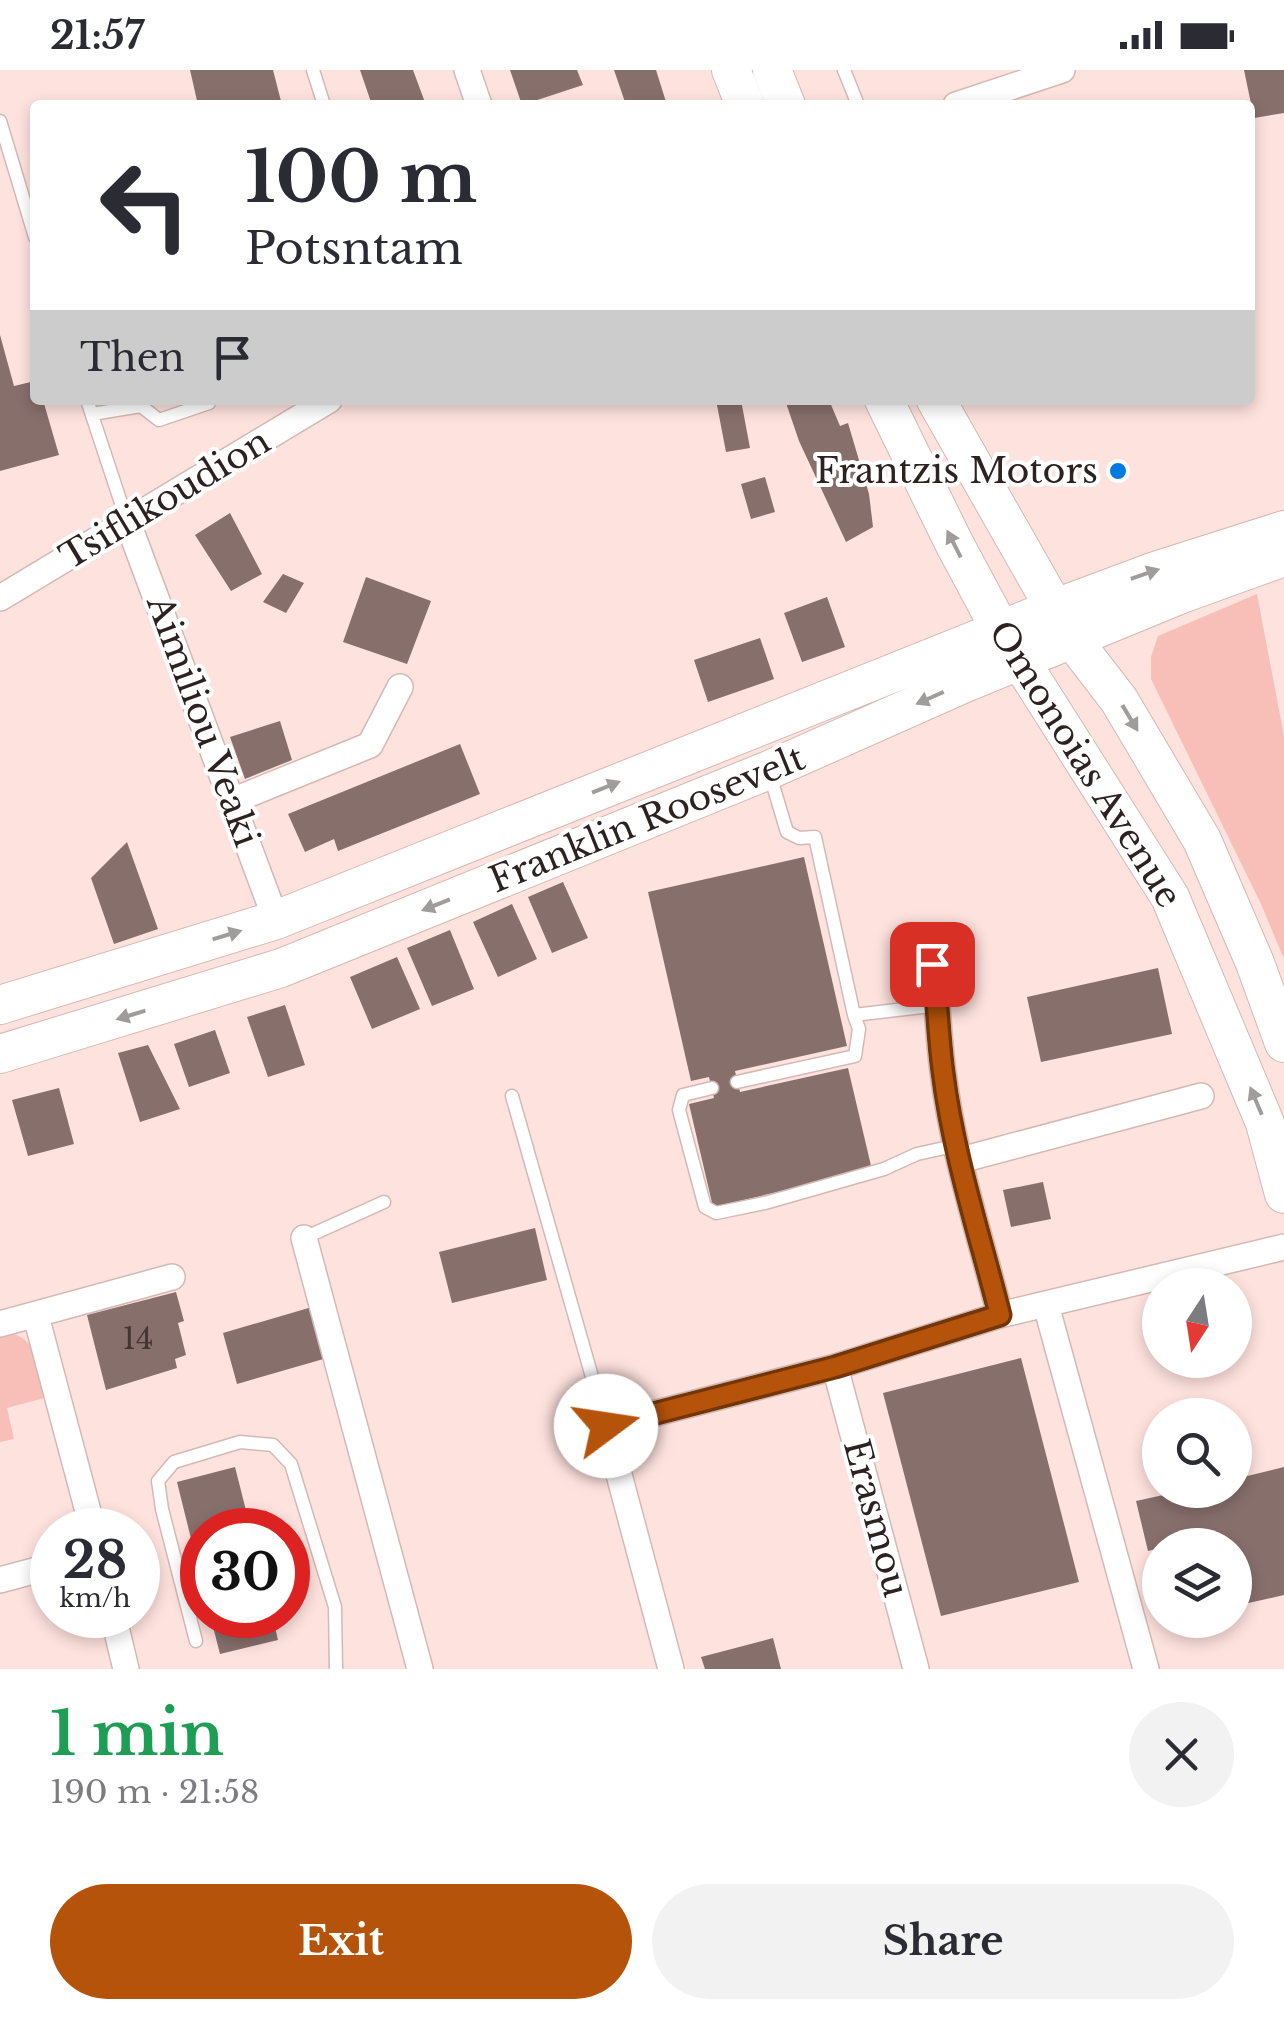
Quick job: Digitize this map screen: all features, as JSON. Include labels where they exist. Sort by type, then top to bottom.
[{"type":"main road","points":[[731,70],[743,100]]},
{"type":"main road","points":[[772,70],[784,100]]},
{"type":"main road","name":"Omonoias Avenue","points":[[886,405],[954,543],[1010,645],[1170,896],[1265,1123],[1284,1194]]},
{"type":"main road","name":"Omonoias Avenue","points":[[939,405],[1063,624],[1119,700],[1202,840],[1255,963],[1284,1043]]},
{"type":"main road","name":"Franklin Roosevelt","points":[[1063,624],[1155,571],[1284,530]]},
{"type":"main road","name":"Franklin Roosevelt","points":[[0,1005],[276,920],[1063,624],[1284,557]]},
{"type":"main road","name":"Franklin Roosevelt","points":[[0,1054],[281,968],[769,770],[1010,645]]},
{"type":"street","points":[[468,70],[477,100]]},
{"type":"street","points":[[971,100],[1062,70]]},
{"type":"street","name":"Tsiflikoudion","points":[[0,598],[321,405]]},
{"type":"street","name":"Aimiliou Veaki","points":[[128,523],[276,920]]},
{"type":"street","points":[[232,802],[370,745],[400,687]]},
{"type":"street","points":[[932,964],[943,1072],[1000,1315]]},
{"type":"street","points":[[959,1153],[1201,1096]]},
{"type":"street","points":[[304,1238],[420,1669]]},
{"type":"street","points":[[672,1669],[606,1426],[835,1367],[1000,1315],[1284,1248]]},
{"type":"street","points":[[0,1324],[172,1277]]},
{"type":"street","points":[[1046,1305],[1146,1669]]},
{"type":"street","points":[[36,1316],[87,1508]]},
{"type":"street","name":"Erasmou","points":[[835,1367],[916,1669]]},
{"type":"street","points":[[0,1580],[30,1572]]},
{"type":"street","points":[[119,1638],[126,1669]]},
{"type":"lane","points":[[313,70],[322,100]]},
{"type":"lane","points":[[844,70],[856,100]]},
{"type":"lane","points":[[0,121],[30,221]]},
{"type":"lane","points":[[89,405],[128,523]]},
{"type":"lane","points":[[92,414],[131,405]]},
{"type":"lane","points":[[142,405],[159,420],[203,405]]},
{"type":"lane","points":[[738,1082],[855,1056],[859,1029],[815,837],[799,838],[787,832],[769,770]]},
{"type":"lane","points":[[854,1015],[939,1005]]},
{"type":"lane","points":[[712,1088],[683,1095],[680,1110],[705,1207],[716,1213],[884,1169],[917,1154],[959,1153]]},
{"type":"lane","points":[[512,1096],[606,1426]]},
{"type":"lane","points":[[304,1238],[384,1202]]},
{"type":"lane","points":[[196,1641],[158,1481],[174,1462],[240,1442],[273,1445],[291,1464],[336,1607],[336,1669]]},
{"type":"shaded area","points":[[1257,594],[1284,736],[1284,959],[1151,679],[1151,657],[1158,636]]},
{"type":"shaded area","points":[[0,1332],[23,1338],[30,1345],[40,1364],[48,1397],[7,1408],[14,1439],[0,1442]]},
{"type":"building","points":[[190,70],[273,70],[281,100],[197,100]]},
{"type":"building","points":[[360,70],[413,70],[424,100],[370,100]]},
{"type":"building","points":[[510,70],[577,70],[583,85],[537,100],[520,100]]},
{"type":"building","points":[[614,70],[656,70],[665,100],[624,100]]},
{"type":"building","points":[[1244,70],[1284,70],[1284,113],[1255,118],[1255,100],[1250,100]]},
{"type":"building","points":[[0,335],[14,386],[30,382],[30,405],[44,405],[59,455],[0,471]]},
{"type":"building","points":[[717,405],[742,405],[750,448],[726,452]]},
{"type":"building","points":[[787,405],[831,405],[840,426],[848,423],[869,494],[873,527],[846,542],[799,441]]},
{"type":"building","points":[[765,477],[775,512],[751,519],[741,484]]},
{"type":"building","points":[[230,513],[262,574],[231,591],[195,535]]},
{"type":"building","points":[[283,574],[304,583],[286,613],[263,602]]},
{"type":"building","points":[[366,577],[431,601],[407,664],[343,642]]},
{"type":"building","points":[[827,597],[845,647],[802,662],[784,613]]},
{"type":"building","points":[[760,638],[774,679],[708,702],[694,660]]},
{"type":"building","points":[[280,721],[292,760],[245,779],[230,737]]},
{"type":"building","points":[[460,744],[480,794],[338,851],[334,839],[305,852],[288,814]]},
{"type":"building","points":[[127,842],[158,929],[114,944],[91,878]]},
{"type":"building","points":[[804,857],[847,1046],[735,1071],[740,1092],[848,1068],[872,1170],[713,1207],[689,1104],[714,1098],[709,1077],[691,1081],[648,892]]},
{"type":"building","points":[[563,882],[588,938],[552,953],[528,897]]},
{"type":"building","points":[[512,904],[537,959],[498,977],[473,922]]},
{"type":"building","points":[[450,930],[474,989],[432,1006],[407,948]]},
{"type":"building","points":[[397,957],[420,1009],[372,1029],[350,977]]},
{"type":"building","points":[[1158,968],[1172,1034],[1041,1062],[1027,997]]},
{"type":"building","points":[[285,1005],[305,1065],[268,1077],[247,1017]]},
{"type":"building","points":[[215,1030],[230,1073],[189,1087],[174,1044]]},
{"type":"building","points":[[148,1045],[180,1109],[140,1122],[118,1053]]},
{"type":"building","points":[[59,1088],[74,1144],[28,1156],[12,1100]]},
{"type":"building","points":[[1043,1182],[1051,1219],[1011,1227],[1003,1190]]},
{"type":"building","points":[[535,1228],[547,1280],[452,1303],[439,1252]]},
{"type":"building","points":[[176,1292],[184,1321],[178,1323],[186,1355],[175,1359],[177,1368],[106,1390],[87,1315]]},
{"type":"building","points":[[312,1307],[327,1358],[237,1384],[223,1333]]},
{"type":"building","points":[[1021,1358],[1079,1582],[941,1616],[883,1393]]},
{"type":"building","points":[[235,1467],[245,1508],[183,1508],[177,1482]]},
{"type":"building","points":[[1284,1467],[1284,1595],[1252,1602],[1252,1528],[1142,1528],[1136,1501],[1142,1500],[1142,1508],[1252,1508],[1252,1475]]},
{"type":"building","points":[[216,1638],[278,1638],[278,1640],[220,1654]]},
{"type":"building","points":[[773,1638],[781,1669],[705,1669],[701,1657]]},
{"type":"place","name":"Frantzis Motors","points":[[1118,471]]},
{"type":"route","points":[[606,1426],[835,1367],[1000,1315],[943,1072],[932,964]]}]
